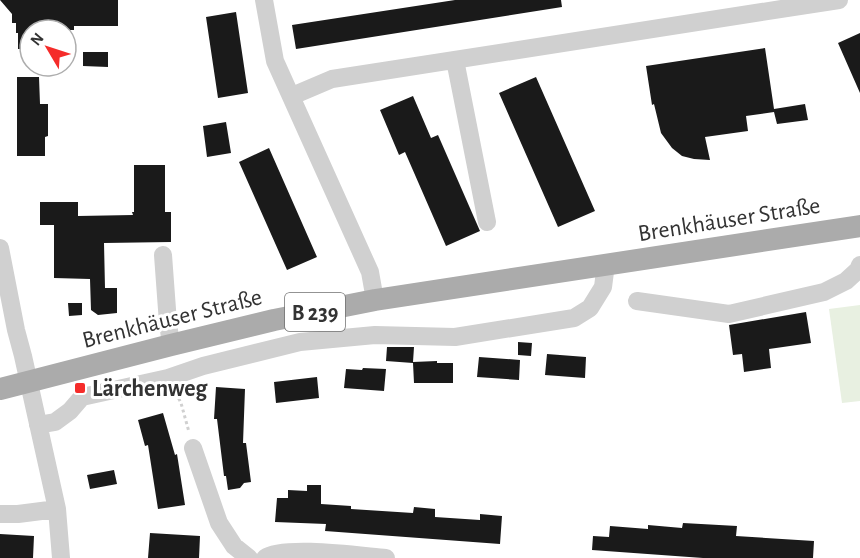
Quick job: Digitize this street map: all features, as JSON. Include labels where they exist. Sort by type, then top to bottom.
[{"type":"main road","name":"Brenkhäuser Straße","points":[[0,389],[274,320],[375,300],[605,276],[860,229]]},
{"type":"street","points":[[264,0],[275,61],[370,272],[375,300]]},
{"type":"street","points":[[292,96],[332,79],[839,0]]},
{"type":"street","points":[[455,60],[487,222]]},
{"type":"street","points":[[0,248],[8,332],[23,356],[57,509],[61,558]]},
{"type":"street","points":[[163,255],[171,345]]},
{"type":"street","points":[[638,301],[729,314],[824,292],[846,281],[860,265]]},
{"type":"street","points":[[38,425],[55,422],[70,411],[82,397],[168,378],[203,366],[300,342],[375,335],[455,337],[574,318],[590,308],[605,276]]},
{"type":"street","points":[[193,448],[219,523],[234,546],[249,558]]},
{"type":"street","points":[[0,514],[57,509]]},
{"type":"street","points":[[265,558],[291,551],[386,558]]},
{"type":"path","points":[[168,378],[181,404],[193,448]]},
{"type":"green space","points":[[860,305],[860,401],[842,403],[829,309]]},
{"type":"building","points":[[0,0],[118,0],[118,26],[78,26],[78,18],[18,18],[18,33],[16,33],[16,23],[12,23],[12,14]]},
{"type":"building","points":[[455,0],[561,0],[562,7],[296,49],[292,25]]},
{"type":"building","points":[[236,12],[248,93],[218,98],[206,17]]},
{"type":"building","points":[[860,33],[860,93],[838,43]]},
{"type":"building","points":[[765,48],[774,109],[805,104],[808,120],[777,124],[774,112],[746,116],[748,131],[705,137],[710,160],[682,156],[672,148],[661,133],[654,104],[652,105],[646,66]]},
{"type":"building","points":[[83,52],[108,52],[108,67],[83,66]]},
{"type":"building","points":[[17,77],[39,78],[40,104],[48,104],[48,136],[45,137],[45,156],[17,156]]},
{"type":"building","points":[[536,77],[595,211],[558,227],[499,93]]},
{"type":"building","points":[[413,96],[431,138],[438,135],[480,231],[446,246],[405,152],[399,155],[380,110]]},
{"type":"building","points":[[226,122],[231,153],[207,157],[203,126]]},
{"type":"building","points":[[269,148],[317,257],[287,270],[239,162]]},
{"type":"building","points":[[134,165],[165,165],[165,212],[171,212],[171,242],[104,243],[105,288],[117,288],[117,313],[98,315],[91,310],[90,279],[54,278],[54,225],[40,225],[40,202],[78,202],[78,216],[133,215]]},
{"type":"building","points":[[68,303],[82,303],[82,315],[69,316]]},
{"type":"building","points":[[806,312],[811,343],[769,349],[771,368],[744,372],[742,354],[733,355],[729,325]]},
{"type":"building","points":[[518,342],[532,343],[531,356],[518,355]]},
{"type":"building","points":[[387,347],[414,347],[413,362],[453,363],[453,383],[414,383],[413,363],[386,361]]},
{"type":"building","points":[[547,354],[586,357],[585,378],[545,375]]},
{"type":"building","points":[[479,357],[520,360],[519,380],[477,377]]},
{"type":"building","points":[[363,368],[386,369],[384,391],[344,388],[346,369],[362,370]]},
{"type":"building","points":[[317,377],[319,398],[276,403],[274,382]]},
{"type":"building","points":[[216,387],[245,389],[243,443],[246,443],[251,482],[244,483],[240,488],[228,490],[226,476],[224,476],[217,419],[214,419]]},
{"type":"building","points":[[163,413],[175,455],[177,454],[185,505],[158,509],[148,445],[145,446],[138,420]]},
{"type":"building","points":[[114,470],[117,484],[90,489],[87,475]]},
{"type":"building","points":[[307,485],[321,485],[321,504],[351,506],[351,509],[413,513],[414,507],[435,509],[435,517],[480,520],[480,514],[502,516],[500,544],[325,531],[326,524],[275,522],[277,498],[288,498],[288,490],[307,491]]},
{"type":"building","points":[[683,523],[737,526],[736,536],[814,541],[813,558],[703,558],[592,550],[593,536],[609,537],[610,526],[648,529],[648,525],[682,528]]},
{"type":"building","points":[[150,533],[200,536],[199,558],[148,558]]},
{"type":"building","points":[[0,534],[34,536],[33,558],[0,558]]},
{"type":"place","name":"Lärchenweg","points":[[80,388]]}]
